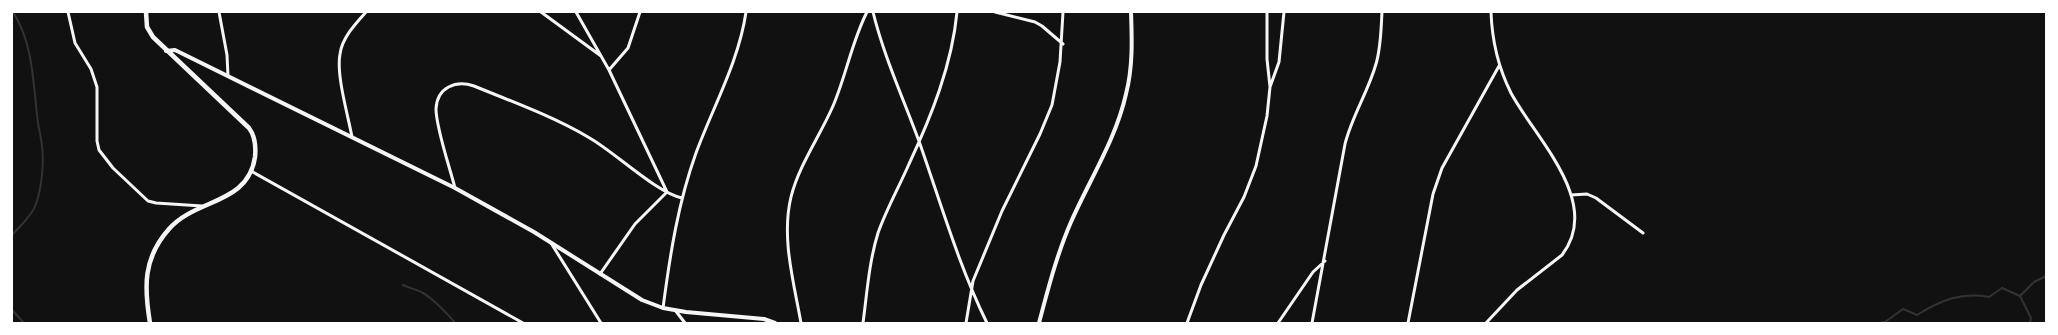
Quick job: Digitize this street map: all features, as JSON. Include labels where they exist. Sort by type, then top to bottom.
[{"type":"main road","points":[[146,12],[145,20],[149,30],[166,51],[228,106],[249,128],[255,146],[248,180],[238,190],[202,206],[182,217],[161,239],[149,266],[145,287],[150,323]]},
{"type":"street","points":[[68,12],[76,43],[90,69],[97,87],[97,141],[102,155],[148,201],[156,203],[202,206]]},
{"type":"street","points":[[219,12],[227,55],[228,76]]},
{"type":"street","points":[[352,137],[340,69],[340,54],[346,38],[366,12]]},
{"type":"street","points":[[541,12],[602,57]]},
{"type":"street","points":[[576,12],[609,70],[667,192]]},
{"type":"street","points":[[609,70],[628,48],[640,12]]},
{"type":"street","points":[[663,308],[671,250],[682,198],[696,153],[738,45],[746,12]]},
{"type":"street","points":[[801,323],[788,239],[787,222],[791,196],[802,168],[833,105],[867,12]]},
{"type":"street","points":[[873,12],[883,48],[919,142],[971,289],[987,323]]},
{"type":"street","points":[[863,323],[876,240],[919,142],[944,75],[952,43],[957,12]]},
{"type":"street","points":[[995,12],[1035,22],[1042,26],[1062,44]]},
{"type":"street","points":[[966,323],[971,289],[1002,211],[1048,117],[1055,93],[1062,44],[1063,12]]},
{"type":"street","points":[[1039,323],[1049,286],[1065,238],[1111,138],[1123,108],[1131,65],[1131,12]]},
{"type":"street","points":[[1267,12],[1267,59],[1270,87]]},
{"type":"street","points":[[1187,323],[1208,271],[1251,182],[1267,116],[1270,87],[1278,62],[1284,12]]},
{"type":"street","points":[[1312,323],[1325,261],[1347,136],[1376,64],[1380,45],[1382,12]]},
{"type":"street","points":[[1486,323],[1517,290],[1562,255],[1568,248],[1576,226],[1571,195],[1566,179],[1515,100],[1499,66],[1493,41],[1491,12]]},
{"type":"street","points":[[166,51],[175,50],[455,188],[550,242],[633,295],[663,308],[764,319],[775,323]]},
{"type":"street","points":[[1408,323],[1434,194],[1442,168],[1499,66]]},
{"type":"street","points":[[455,188],[436,109],[443,91],[448,86],[458,84],[474,86],[562,123],[598,143],[667,192],[682,198]]},
{"type":"street","points":[[251,171],[523,323]]},
{"type":"street","points":[[600,274],[635,224],[667,192]]},
{"type":"street","points":[[1571,195],[1587,194],[1596,198],[1643,234]]},
{"type":"street","points":[[550,242],[601,323]]},
{"type":"street","points":[[1278,323],[1313,272],[1325,261]]},
{"type":"street","points":[[675,310],[685,323]]},
{"type":"waterway","points":[[12,235],[29,217],[36,204],[41,183],[43,160],[31,62],[25,36],[13,12]]},
{"type":"waterway","points":[[2020,296],[2034,282],[2046,276]]},
{"type":"waterway","points":[[403,285],[426,295],[455,323]]},
{"type":"waterway","points":[[1879,323],[1885,322],[1903,309],[1917,315],[1934,305],[1952,298],[1969,296],[1989,297],[2002,288],[2020,296],[2031,318],[2030,323]]},
{"type":"waterway","points":[[12,310],[24,323]]}]
